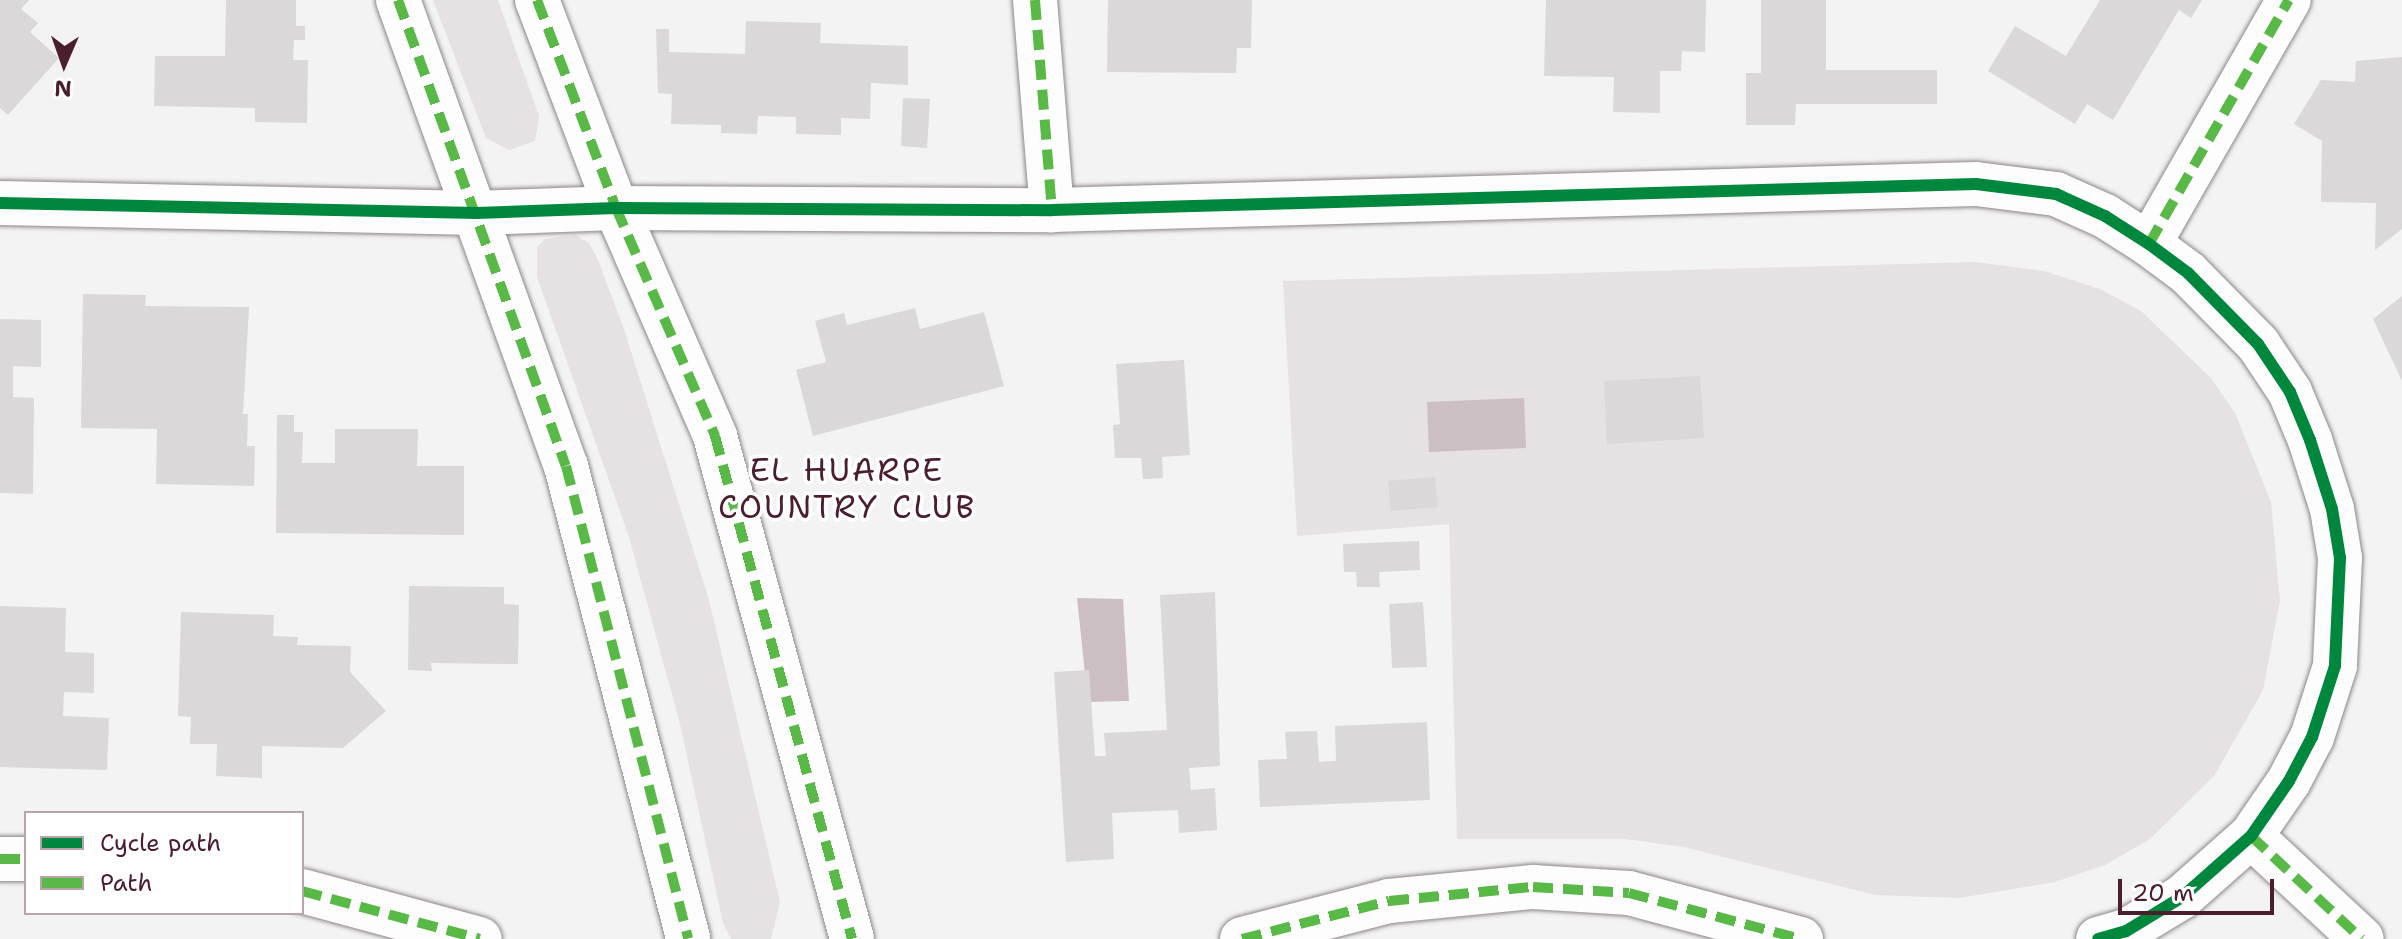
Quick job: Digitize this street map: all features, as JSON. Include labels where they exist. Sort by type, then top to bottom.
[{"type":"street","points":[[398,0],[566,466],[597,570],[688,939]]},
{"type":"street","points":[[537,0],[616,208],[715,436],[852,939]]},
{"type":"street","points":[[1035,0],[1052,210]]},
{"type":"street","points":[[2149,244],[2289,0]]},
{"type":"street","points":[[0,203],[477,213],[616,208],[1052,210],[1976,184],[2056,194],[2105,216],[2149,244],[2188,273],[2258,344],[2290,392],[2332,509],[2341,596],[2335,666],[2312,737],[2251,836],[2182,897],[2126,931],[2098,939]]},
{"type":"street","points":[[2251,836],[2362,939]]},
{"type":"street","points":[[0,859],[24,859]]},
{"type":"street","points":[[1242,939],[1389,901],[1533,887],[1641,895],[1801,939]]},
{"type":"street","points":[[304,892],[480,939]]},
{"type":"shaded area","points":[[433,0],[498,0],[539,116],[535,141],[509,150],[486,138]]},
{"type":"shaded area","points":[[575,235],[589,243],[598,260],[624,329],[709,600],[780,902],[771,939],[731,939],[723,923],[680,724],[629,537],[537,277],[537,247],[545,239]]},
{"type":"shaded area","points":[[1976,262],[2044,271],[2100,289],[2141,311],[2211,378],[2235,413],[2271,502],[2280,601],[2263,690],[2214,776],[2150,839],[2105,865],[2055,882],[1959,898],[1875,895],[1684,847],[1625,839],[1457,839],[1449,524],[1297,536],[1283,281]]},
{"type":"shaded area","points":[[1524,398],[1526,448],[1429,452],[1427,402]]},
{"type":"shaded area","points":[[1077,598],[1123,599],[1129,701],[1088,702]]},
{"type":"building","points":[[0,0],[29,0],[21,9],[38,23],[30,32],[59,58],[8,115],[0,108]]},
{"type":"building","points":[[226,0],[296,0],[296,26],[305,26],[305,40],[294,40],[293,60],[308,60],[307,123],[255,122],[255,108],[154,106],[155,56],[225,56]]},
{"type":"building","points":[[1108,0],[1252,0],[1251,48],[1237,48],[1236,73],[1107,72]]},
{"type":"building","points":[[1546,0],[1706,0],[1705,52],[1682,51],[1681,71],[1660,71],[1660,113],[1613,112],[1614,77],[1544,76]]},
{"type":"building","points":[[1761,0],[1826,0],[1826,70],[1937,70],[1937,104],[1796,104],[1795,125],[1746,125],[1746,73],[1761,73]]},
{"type":"building","points":[[2100,0],[2202,0],[2191,18],[2179,10],[2113,120],[2087,104],[2075,124],[1988,71],[2015,26],[2066,56]]},
{"type":"building","points":[[746,21],[821,23],[820,43],[908,46],[908,85],[871,83],[870,119],[841,118],[841,135],[796,134],[796,117],[758,116],[757,134],[721,133],[721,125],[671,124],[672,94],[658,93],[656,29],[669,29],[669,52],[745,54]]},
{"type":"building","points":[[2402,57],[2402,229],[2375,250],[2376,203],[2321,202],[2322,141],[2294,124],[2321,80],[2355,82],[2356,61]]},
{"type":"building","points":[[903,98],[930,99],[927,148],[901,146]]},
{"type":"building","points":[[83,294],[146,295],[145,306],[249,307],[243,414],[248,414],[247,446],[255,446],[254,486],[156,484],[157,429],[81,428]]},
{"type":"building","points":[[2402,296],[2402,381],[2373,319]]},
{"type":"building","points":[[915,308],[920,329],[984,312],[1004,386],[813,436],[796,370],[826,362],[815,321],[844,313],[847,325]]},
{"type":"building","points":[[0,319],[41,320],[41,367],[13,366],[13,397],[34,398],[33,494],[0,493]]},
{"type":"building","points":[[1184,360],[1190,455],[1162,457],[1163,478],[1143,479],[1141,458],[1115,458],[1113,425],[1120,424],[1116,364]]},
{"type":"building","points":[[1700,376],[1704,438],[1607,444],[1604,381]]},
{"type":"building","points":[[277,415],[294,415],[294,432],[303,432],[302,463],[335,463],[335,429],[418,429],[417,466],[464,466],[464,535],[276,533]]},
{"type":"building","points":[[1435,477],[1438,507],[1391,511],[1388,481]]},
{"type":"building","points":[[1419,541],[1420,570],[1379,572],[1380,587],[1357,587],[1356,572],[1344,572],[1343,544]]},
{"type":"building","points":[[409,586],[504,587],[504,604],[519,605],[518,664],[431,663],[432,671],[408,670]]},
{"type":"building","points":[[1215,592],[1220,766],[1189,768],[1191,790],[1215,788],[1217,830],[1179,833],[1178,810],[1112,813],[1114,859],[1066,862],[1054,672],[1089,670],[1095,756],[1106,756],[1104,733],[1167,730],[1160,595]]},
{"type":"building","points":[[1423,602],[1427,667],[1392,668],[1389,604]]},
{"type":"building","points":[[0,606],[66,608],[65,652],[94,653],[94,693],[64,692],[63,716],[109,718],[107,770],[0,767]]},
{"type":"building","points":[[181,612],[274,615],[273,636],[298,637],[297,645],[351,646],[350,672],[386,711],[343,748],[262,746],[262,778],[216,776],[217,744],[190,744],[191,717],[178,716]]},
{"type":"building","points":[[1427,722],[1430,800],[1260,807],[1258,760],[1287,759],[1285,732],[1317,731],[1319,762],[1336,761],[1335,726]]},
{"type":"marked path","points":[[398,0],[566,466],[688,939]]},
{"type":"marked path","points":[[537,0],[616,208],[715,436],[852,939]]},
{"type":"marked path","points":[[1035,0],[1052,210]]},
{"type":"marked path","points":[[2149,244],[2289,0]]},
{"type":"marked path","points":[[2251,836],[2362,939]]},
{"type":"marked path","points":[[0,859],[24,859]]},
{"type":"marked path","points":[[1242,939],[1389,901],[1533,887],[1629,893],[1801,939]]},
{"type":"marked path","points":[[304,892],[480,939]]},
{"type":"cycle path","points":[[0,203],[477,213],[616,208],[1052,210],[1976,184],[2056,194],[2105,216],[2149,244],[2188,273],[2258,344],[2290,392],[2310,440],[2332,509],[2340,558],[2335,666],[2312,737],[2289,781],[2251,836],[2182,897],[2126,931],[2098,939]]},
{"type":"district","name":"EL HUARPE COUNTRY CLUB","points":[[847,490]]}]
